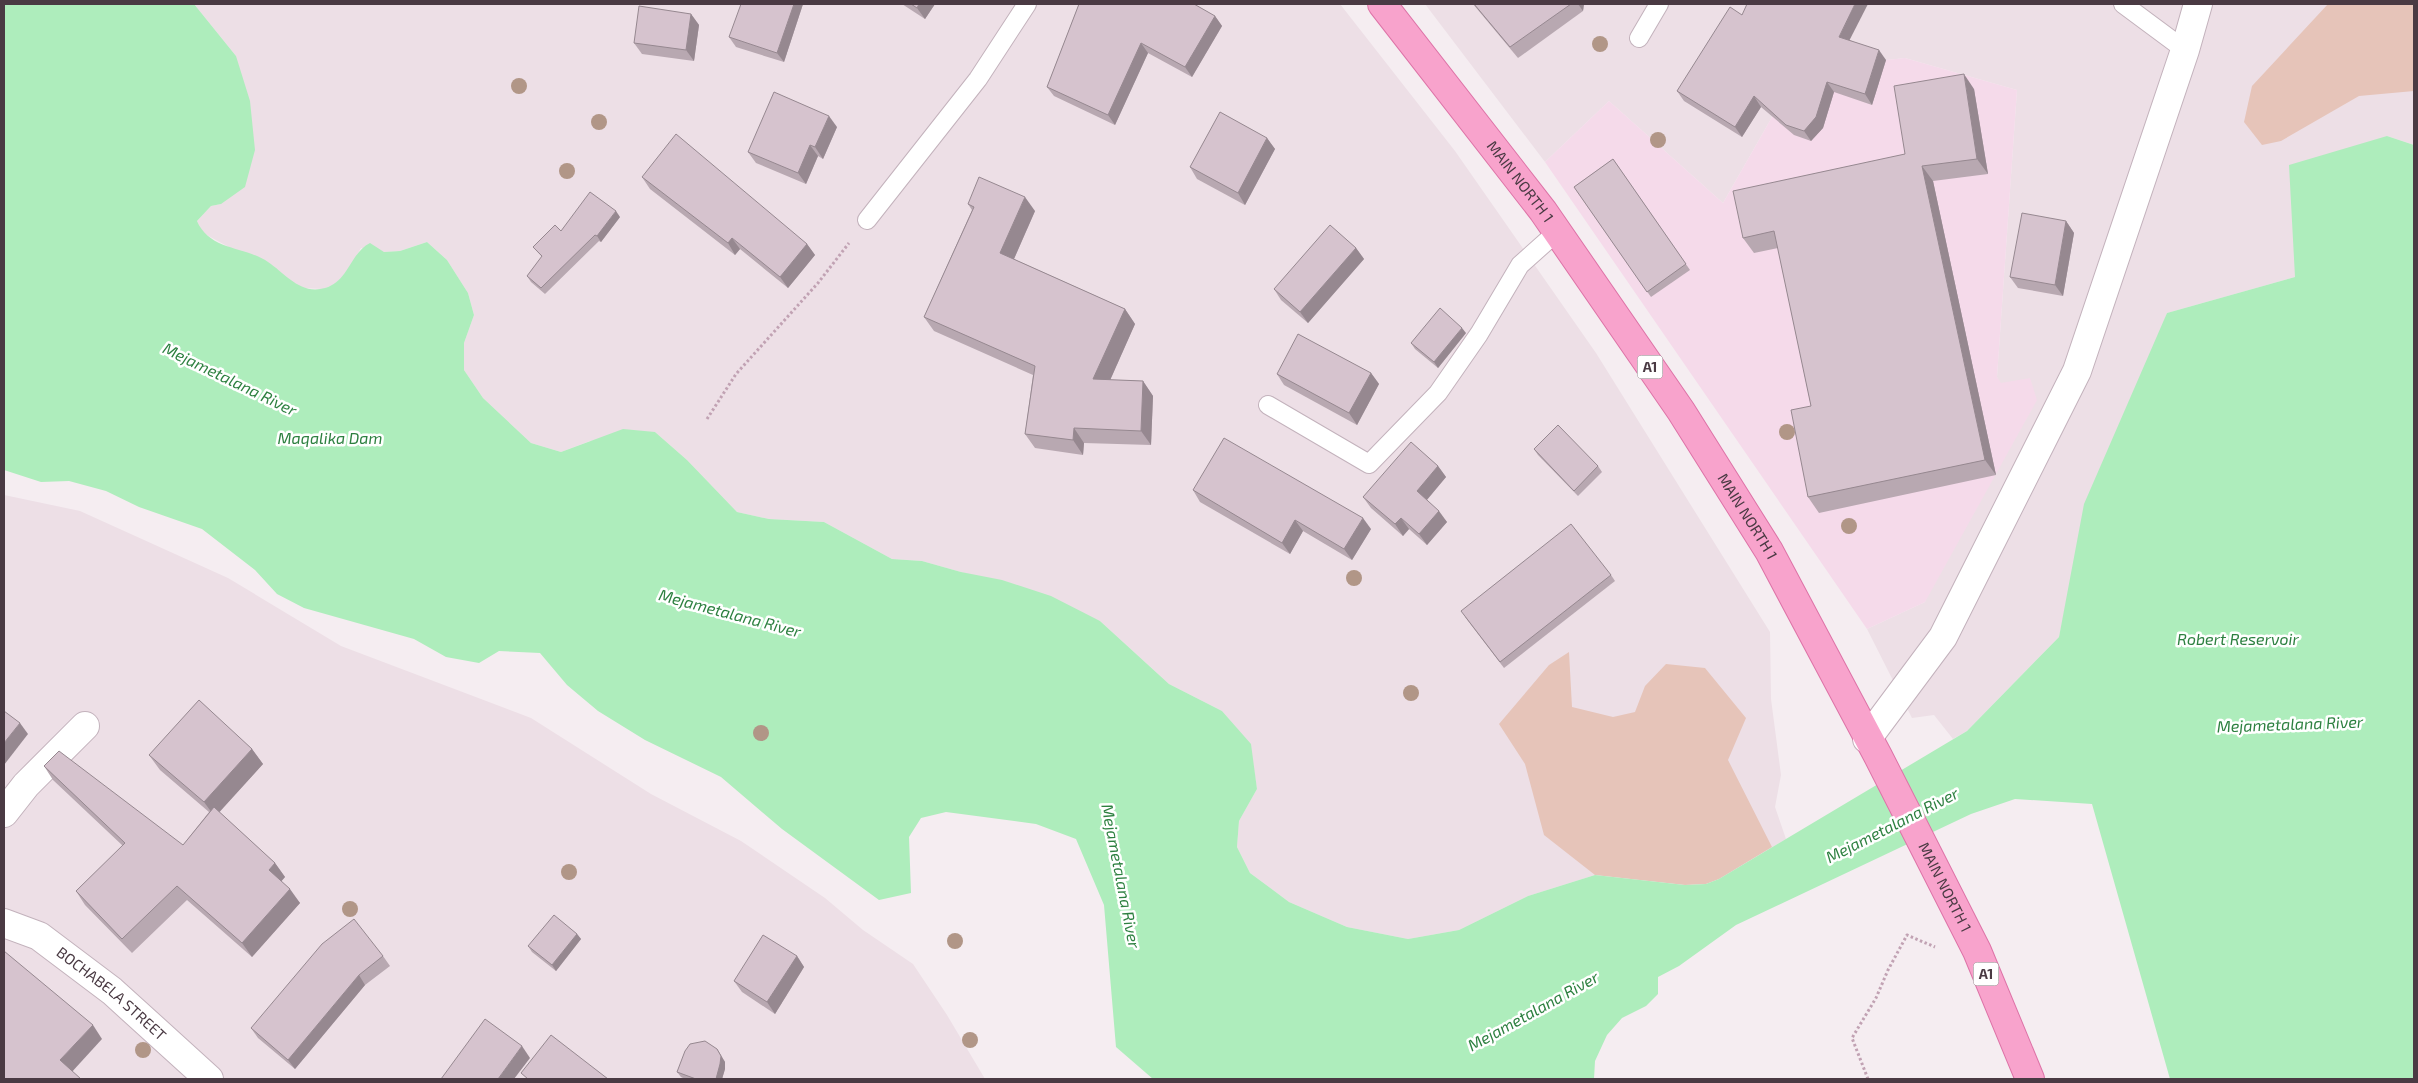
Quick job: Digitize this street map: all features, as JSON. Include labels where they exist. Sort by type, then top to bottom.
[{"type":"main road","name":"MAIN NORTH 1","points":[[1382,4],[1557,232],[1681,411],[1769,552],[1873,747],[1935,872],[1977,951],[2030,1079]]},
{"type":"street","points":[[1873,747],[1943,637],[2077,371],[2185,50],[2198,4]]},
{"type":"street","points":[[4,813],[26,785],[85,726]]},
{"type":"street","name":"BOCHABELA STREET","points":[[4,923],[39,936],[112,991],[209,1079]]},
{"type":"lane","points":[[867,220],[978,80],[1027,4]]},
{"type":"lane","points":[[1639,38],[1659,4]]},
{"type":"lane","points":[[2123,4],[2185,50]]},
{"type":"lane","points":[[1268,405],[1369,464],[1438,392],[1479,334],[1520,265],[1557,232]]},
{"type":"path","points":[[707,419],[736,374],[818,283],[867,220]]},
{"type":"path","points":[[1868,1079],[1852,1038],[1876,998],[1888,970],[1907,935],[1928,942],[1952,956],[1964,956],[1977,951]]},
{"type":"shaded area","points":[[194,4],[1340,4],[1455,151],[1596,353],[1770,632],[1771,699],[1781,775],[1775,807],[1786,839],[1719,879],[1595,875],[1528,896],[1459,930],[1408,939],[1347,927],[1289,902],[1250,873],[1237,847],[1239,821],[1257,789],[1250,744],[1222,711],[1169,684],[1100,621],[961,572],[922,561],[892,559],[824,522],[769,519],[737,512],[687,460],[655,432],[590,441],[561,452],[531,443],[483,398],[464,370],[464,343],[474,315],[468,293],[447,260],[427,242],[400,251],[384,252],[361,248],[348,271],[335,284],[323,289],[301,288],[203,233],[197,221],[211,206],[221,204],[236,56]]},
{"type":"shaded area","points":[[1425,4],[2414,4],[2414,145],[2387,136],[2295,277],[2167,313],[2065,609],[2059,637],[1967,731],[1953,739],[1934,715],[1912,718],[1867,629],[1925,602],[2000,384],[1997,377],[2017,90],[1905,58],[1886,60],[1817,38],[1723,203],[1609,101],[1545,162]]},
{"type":"shaded area","points":[[2328,4],[2414,4],[2414,91],[2359,96],[2281,141],[2262,145],[2244,122],[2252,86]]},
{"type":"shaded area","points":[[1817,38],[1886,60],[1905,58],[2017,90],[1997,377],[2001,383],[2030,378],[2037,400],[1925,602],[1867,629],[1545,162],[1609,101],[1723,203]]},
{"type":"shaded area","points":[[4,495],[80,511],[228,578],[341,646],[531,718],[651,794],[741,841],[825,898],[863,930],[913,964],[947,1015],[985,1079],[4,1079]]},
{"type":"shaded area","points":[[1569,652],[1572,707],[1613,717],[1635,712],[1645,686],[1666,664],[1705,668],[1746,718],[1728,760],[1772,847],[1719,879],[1706,884],[1685,885],[1595,875],[1544,835],[1525,764],[1499,724],[1549,665]]},
{"type":"water","name":"Maqalika Dam","points":[[4,4],[194,4],[236,56],[250,101],[255,150],[245,187],[221,204],[211,206],[197,221],[210,238],[229,247],[259,257],[294,282],[308,289],[325,288],[333,284],[345,273],[358,253],[370,243],[384,252],[400,251],[427,242],[447,260],[468,293],[474,315],[464,343],[464,370],[483,398],[531,443],[561,452],[623,429],[655,432],[687,460],[737,512],[769,519],[824,522],[892,559],[922,561],[961,572],[1002,580],[1051,596],[1100,621],[1169,684],[1222,711],[1251,744],[1257,789],[1239,821],[1237,847],[1250,873],[1289,902],[1347,927],[1408,939],[1459,930],[1528,896],[1595,875],[1685,885],[1706,884],[1719,879],[1967,731],[2059,637],[2084,504],[2167,313],[2295,277],[2289,165],[2387,136],[2414,145],[2414,1079],[2170,1079],[2092,804],[2015,799],[1971,814],[1736,925],[1679,966],[1658,977],[1658,994],[1646,1006],[1622,1018],[1607,1035],[1595,1061],[1594,1079],[1153,1079],[1116,1047],[1104,905],[1076,839],[1036,824],[946,812],[921,818],[909,837],[911,893],[879,900],[782,829],[721,777],[645,740],[598,711],[567,685],[540,653],[499,651],[479,663],[446,657],[414,639],[304,608],[277,594],[255,570],[202,529],[139,507],[106,491],[69,481],[41,482],[4,470]]},
{"type":"building","points":[[741,4],[794,4],[777,53],[729,37]]},
{"type":"building","points":[[911,4],[919,4],[917,8]]},
{"type":"building","points":[[1079,4],[1194,4],[1215,16],[1185,67],[1141,43],[1108,115],[1047,87]]},
{"type":"building","points":[[1474,4],[1571,4],[1510,47]]},
{"type":"building","points":[[1747,4],[1855,4],[1839,37],[1879,50],[1865,94],[1827,82],[1816,117],[1804,131],[1786,125],[1754,96],[1735,127],[1677,91],[1730,7],[1742,15]]},
{"type":"building","points":[[639,6],[691,14],[686,50],[634,43]]},
{"type":"building","points":[[1964,74],[1977,159],[1922,166],[1985,460],[1808,497],[1791,410],[1811,406],[1774,231],[1743,238],[1733,191],[1905,154],[1894,86]]},
{"type":"building","points":[[774,92],[829,116],[815,147],[810,145],[798,173],[748,152]]},
{"type":"building","points":[[1220,112],[1267,138],[1238,193],[1190,167]]},
{"type":"building","points":[[676,134],[807,244],[780,277],[732,238],[728,243],[642,177]]},
{"type":"building","points":[[1613,159],[1686,264],[1647,292],[1574,187]]},
{"type":"building","points":[[979,177],[1025,197],[1000,253],[1125,309],[1093,379],[1143,381],[1141,431],[1074,428],[1073,440],[1025,434],[1035,366],[924,317],[974,207],[968,204]]},
{"type":"building","points":[[590,192],[616,211],[597,236],[595,235],[541,288],[527,276],[542,256],[533,247],[555,225],[561,231]]},
{"type":"building","points":[[2022,213],[2066,221],[2055,285],[2010,277]]},
{"type":"building","points":[[1330,225],[1356,248],[1300,312],[1274,289]]},
{"type":"building","points":[[1440,308],[1462,328],[1434,362],[1411,343]]},
{"type":"building","points":[[1298,334],[1371,373],[1349,413],[1277,374]]},
{"type":"building","points":[[1558,425],[1598,466],[1574,491],[1534,449]]},
{"type":"building","points":[[1224,438],[1363,518],[1344,549],[1295,520],[1282,543],[1193,490]]},
{"type":"building","points":[[1411,442],[1438,466],[1417,491],[1439,511],[1419,534],[1401,518],[1395,524],[1363,497]]},
{"type":"building","points":[[1571,524],[1611,575],[1500,662],[1461,611]]},
{"type":"building","points":[[199,700],[252,749],[204,802],[149,755]]},
{"type":"building","points":[[4,711],[20,723],[4,743]]},
{"type":"building","points":[[59,751],[183,845],[214,807],[275,863],[269,870],[290,889],[242,943],[177,886],[122,939],[76,891],[125,843],[44,766]]},
{"type":"building","points":[[554,915],[577,934],[552,965],[528,946]]},
{"type":"building","points":[[354,919],[383,956],[359,975],[288,1060],[251,1028],[322,944]]},
{"type":"building","points":[[763,935],[797,956],[767,1002],[734,981]]},
{"type":"building","points":[[4,951],[93,1025],[60,1060],[81,1079],[4,1079]]},
{"type":"building","points":[[485,1019],[522,1046],[498,1079],[441,1079]]},
{"type":"building","points":[[551,1035],[608,1079],[528,1079],[521,1073]]},
{"type":"building","points":[[705,1041],[717,1049],[721,1056],[716,1079],[696,1079],[677,1072],[685,1051],[690,1044]]},
{"type":"water label","name":"Mejametalana River","points":[[230,379]]},
{"type":"water label","name":"Mejametalana River","points":[[730,613]]},
{"type":"water label","name":"Robert Reservoir","points":[[2238,639]]},
{"type":"water label","name":"Mejametalana River","points":[[2290,724]]},
{"type":"water label","name":"Mejametalana River","points":[[1892,825]]},
{"type":"water label","name":"Mejametalana River","points":[[1121,876]]},
{"type":"water label","name":"Mejametalana River","points":[[1533,1011]]}]
